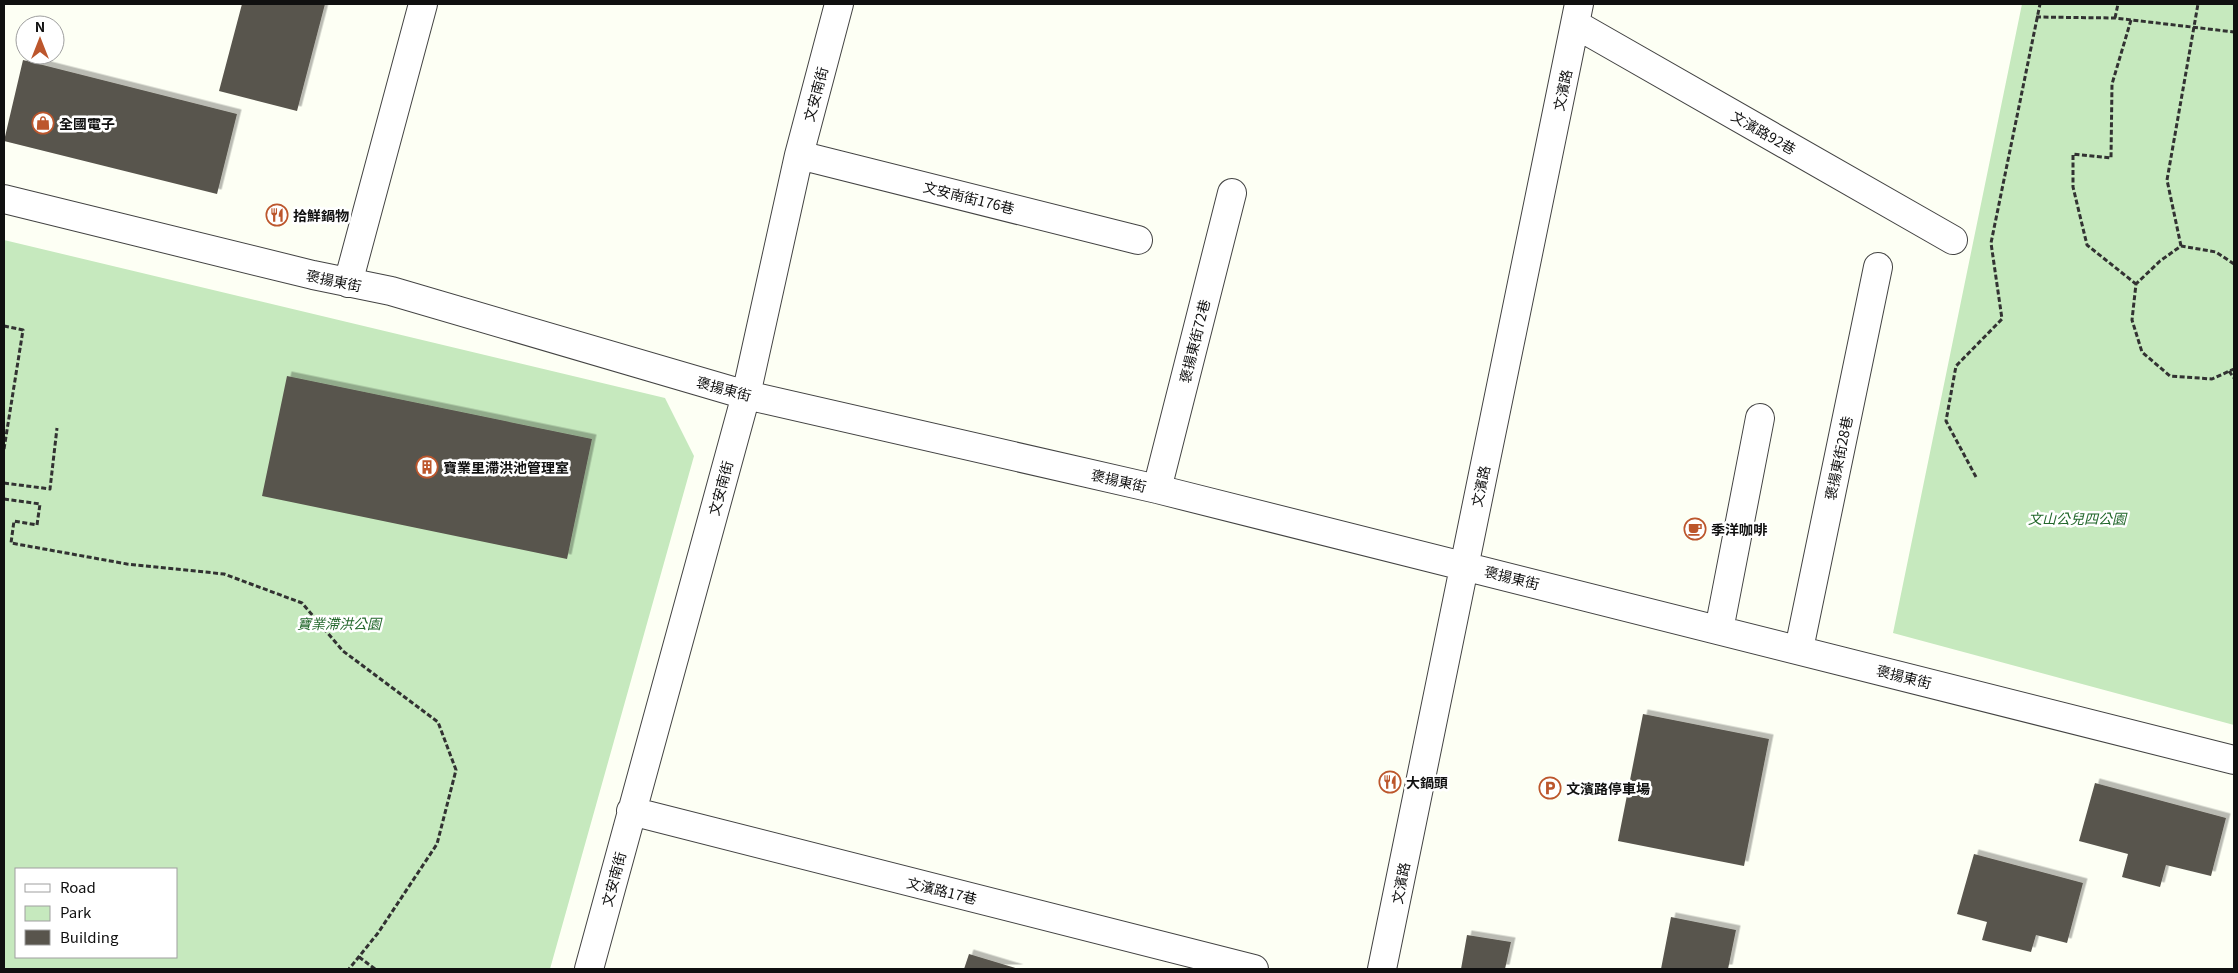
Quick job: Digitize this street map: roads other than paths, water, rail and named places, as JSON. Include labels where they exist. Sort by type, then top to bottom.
[{"type":"street","points":[[348,283],[423,4]]},
{"type":"street","name":"文安南街","points":[[589,969],[630,811],[746,395],[799,155],[839,4]]},
{"type":"street","name":"文濱路92巷","points":[[1577,14],[1953,240]]},
{"type":"street","name":"文濱路","points":[[1382,969],[1577,14]]},
{"type":"street","name":"文安南街176巷","points":[[799,155],[1138,240]]},
{"type":"street","name":"褒揚東街72巷","points":[[1157,489],[1232,193]]},
{"type":"street","name":"褒揚東街","points":[[4,198],[391,292],[746,395],[1157,489],[2234,760]]},
{"type":"street","name":"褒揚東街28巷","points":[[1799,649],[1878,267]]},
{"type":"street","points":[[1719,630],[1760,418]]},
{"type":"street","name":"文濱路17巷","points":[[630,811],[1254,969]]},
{"type":"place","name":"全國電子","points":[[43,123]]},
{"type":"place","name":"拾鮮鍋物","points":[[277,215]]},
{"type":"place","name":"寶業里滯洪池管理室","points":[[427,467]]},
{"type":"place","name":"季洋咖啡","points":[[1695,529]]},
{"type":"place","name":"大鍋頭","points":[[1390,782]]},
{"type":"place","name":"文濱路停車場","points":[[1550,788]]},
{"type":"park label","name":"文山公兒四公園","points":[[2077,518]]},
{"type":"park label","name":"寶業滯洪公園","points":[[339,623]]}]
